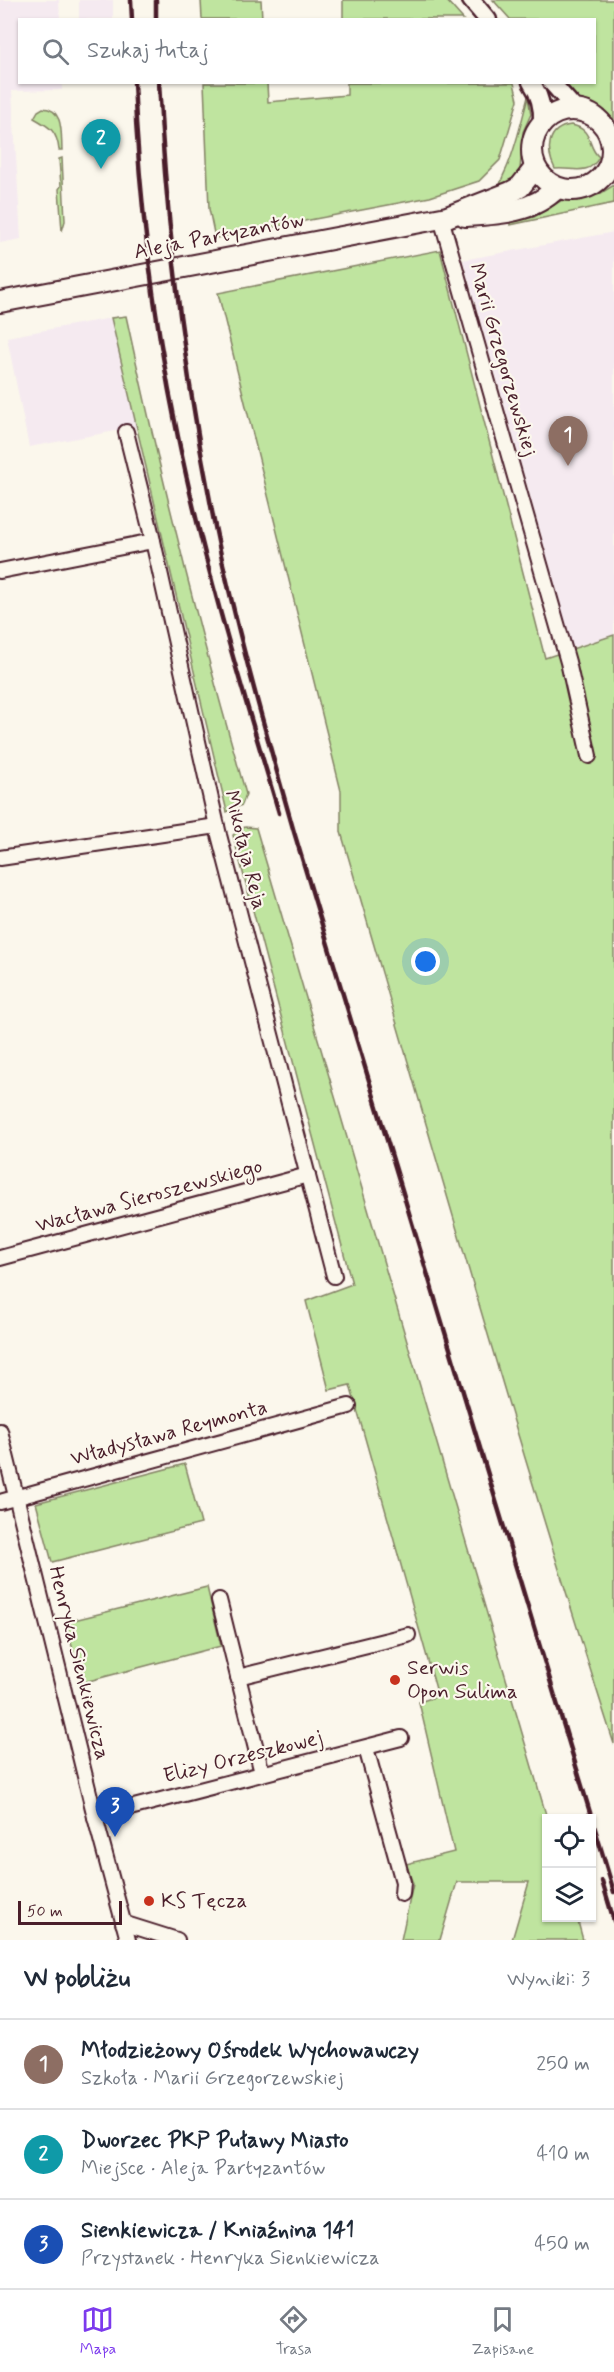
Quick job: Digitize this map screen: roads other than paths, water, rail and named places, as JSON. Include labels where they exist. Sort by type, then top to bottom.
[{"type":"main road","points":[[576,110],[592,115],[601,122],[613,142],[612,166],[588,188],[578,190],[558,188],[541,177],[535,168],[531,156],[531,144],[542,122],[560,111],[576,110]]},
{"type":"main road","name":"Aleja Partyzantów","points":[[444,218],[511,192],[520,187],[535,168]]},
{"type":"main road","name":"Aleja Partyzantów","points":[[0,302],[444,218],[502,213],[532,206],[558,188]]},
{"type":"street","points":[[471,0],[486,18]]},
{"type":"street","points":[[532,84],[543,109],[542,122]]},
{"type":"street","points":[[553,84],[576,110]]},
{"type":"street","name":"Marii Grzegorzewskiej","points":[[444,218],[568,662],[589,756]]},
{"type":"street","name":"Mikołaja Reja","points":[[126,432],[217,826],[334,1276]]},
{"type":"street","points":[[0,571],[153,541]]},
{"type":"street","points":[[0,858],[217,826]]},
{"type":"street","name":"Wacława Sieroszewskiego","points":[[0,1257],[308,1175]]},
{"type":"street","name":"Władysława Reymonta","points":[[0,1502],[349,1406]]},
{"type":"street","name":"Henryka Sienkiewicza","points":[[0,1431],[95,1817],[128,1940]]},
{"type":"street","points":[[219,1600],[262,1773]]},
{"type":"street","points":[[238,1677],[408,1635]]},
{"type":"street","name":"Elizy Orzeszkowej","points":[[95,1817],[401,1738]]},
{"type":"street","points":[[366,1748],[403,1882],[402,1894]]},
{"type":"street","points":[[123,1923],[177,1940]]},
{"type":"railway","points":[[131,0],[132,18]]},
{"type":"railway","points":[[156,0],[156,18]]},
{"type":"railway","points":[[134,84],[149,261],[178,437],[212,580],[279,813]]},
{"type":"railway","points":[[159,84],[167,199],[188,373],[219,546],[236,618],[294,832],[614,1892]]},
{"type":"railway","points":[[602,1881],[614,1921]]},
{"type":"place","name":"Dworzec PKP Puławy Miasto","points":[[101,169]]},
{"type":"place","name":"Młodzieżowy Ośrodek Wychowawczy","points":[[568,466]]},
{"type":"place","name":"Serwis Opon Sulima","points":[[395,1680]]},
{"type":"place","name":"Sienkiewicza / Kniaźnina 141","points":[[115,1837]]},
{"type":"place","name":"KS Tęcza","points":[[149,1901]]}]
